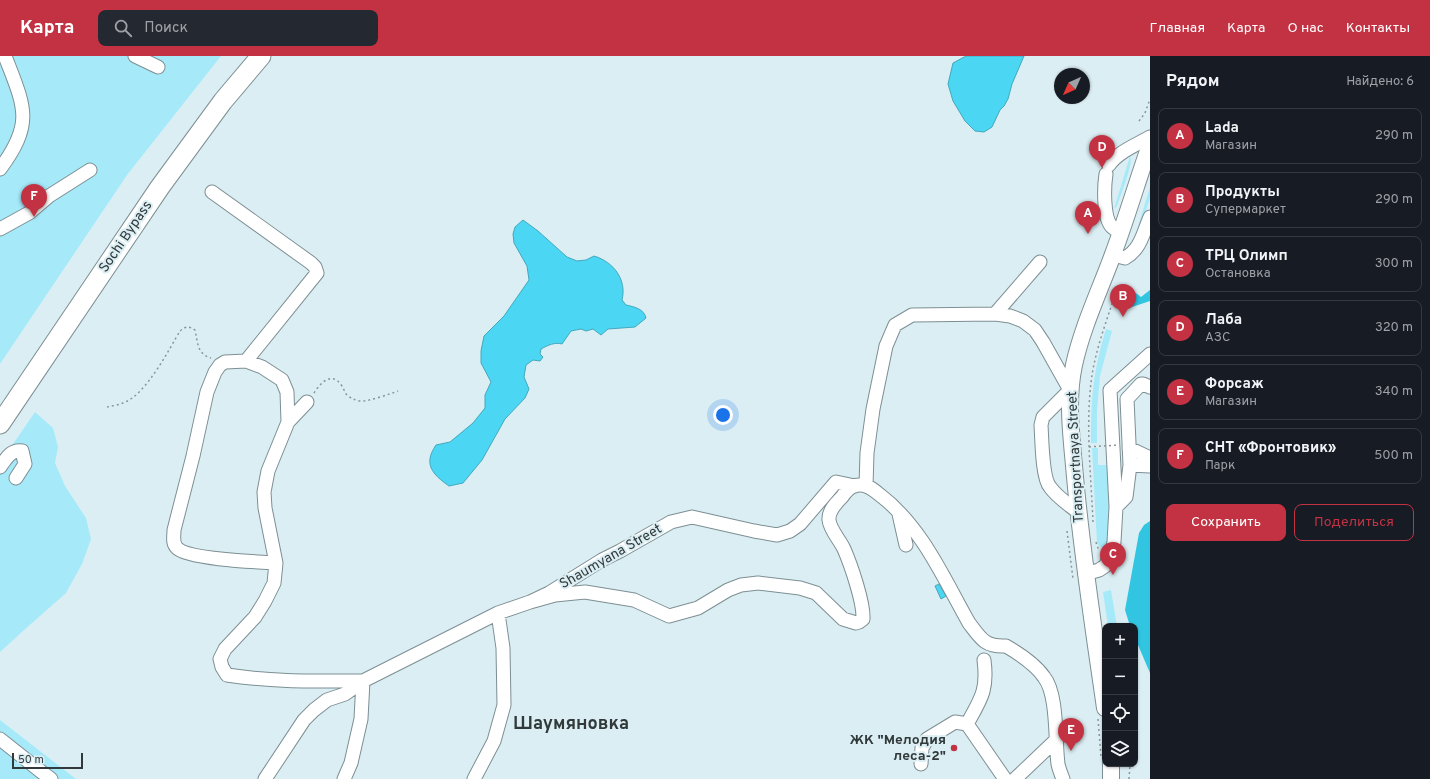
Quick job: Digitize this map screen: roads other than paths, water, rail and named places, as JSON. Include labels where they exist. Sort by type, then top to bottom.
[{"type":"highway","name":"Sochi Bypass","points":[[0,424],[160,187],[224,101],[261,56]]},
{"type":"main road","name":"Transportnaya Street","points":[[1103,695],[1085,574],[1078,512],[1072,448],[1070,390],[1074,365],[1081,339],[1113,255],[1150,145]]},
{"type":"main road","points":[[1111,767],[1111,779]]},
{"type":"street","points":[[0,169],[17,142],[23,125],[24,110],[19,91],[5,56]]},
{"type":"street","points":[[135,56],[158,67]]},
{"type":"street","points":[[1120,232],[1112,227],[1109,222],[1104,186],[1108,170],[1113,160],[1124,151],[1150,138]]},
{"type":"street","points":[[0,228],[29,213],[49,196],[90,170]]},
{"type":"street","points":[[212,192],[311,262],[317,273],[246,361]]},
{"type":"street","points":[[1113,255],[1125,258],[1133,253],[1138,247],[1150,217]]},
{"type":"street","points":[[995,314],[1040,262]]},
{"type":"street","points":[[860,486],[886,346],[895,325],[912,315],[995,314],[1010,316],[1023,321],[1035,330],[1044,342],[1070,390],[1043,417],[1041,425],[1045,477],[1048,486],[1060,498],[1078,512]]},
{"type":"street","points":[[1085,574],[1100,570],[1109,561],[1114,542],[1116,507],[1110,390],[1150,354]]},
{"type":"street","points":[[276,563],[225,560],[190,554],[178,549],[174,543],[174,530],[193,456],[207,392],[220,365],[225,362],[246,361],[262,367],[282,380],[287,392],[288,422]]},
{"type":"street","points":[[1116,507],[1126,497],[1130,465],[1123,447],[1127,400],[1141,384],[1150,387]]},
{"type":"street","points":[[306,402],[288,422],[268,471],[264,492],[265,508],[276,563],[274,583],[266,601],[255,617],[225,649],[220,659],[222,667],[227,675],[265,679],[363,681],[361,719],[351,763],[344,779]]},
{"type":"street","points":[[1123,447],[1150,458]]},
{"type":"street","points":[[0,467],[10,454],[17,450],[22,451],[25,464],[16,478]]},
{"type":"street","points":[[1130,465],[1150,466]]},
{"type":"street","name":"Shaumyana Street","points":[[265,779],[304,720],[327,700],[345,694],[363,681],[498,613],[530,602],[549,593],[602,560],[672,522],[692,517],[723,525],[777,535],[790,531],[800,524],[836,482],[860,486]]},
{"type":"street","points":[[530,602],[555,595],[585,592],[634,600],[669,616],[698,608],[728,590],[741,585],[758,584],[800,588],[816,593],[843,619],[856,623],[859,622],[863,619],[863,612],[856,584],[844,550],[829,520],[829,514],[835,504],[849,489],[860,486],[886,500],[898,510],[909,523],[930,553],[969,623],[977,633],[986,642],[994,646],[1006,646],[1045,677],[1050,688],[1054,706],[1058,765],[1063,779]]},
{"type":"street","points":[[898,510],[906,545]]},
{"type":"street","points":[[474,779],[494,741],[504,705],[503,648],[498,613]]},
{"type":"street","points":[[967,724],[980,702],[985,688],[986,673],[984,660]]},
{"type":"street","points":[[921,764],[922,748],[927,738],[955,722],[967,724],[1005,779]]},
{"type":"street","points":[[0,739],[52,779]]},
{"type":"street","points":[[1014,779],[1056,740]]},
{"type":"place","name":"Лаба","points":[[1102,168]]},
{"type":"place","name":"СНТ «Фронтовик»","points":[[34,217]]},
{"type":"place","name":"Lada","points":[[1088,234]]},
{"type":"place","name":"Продукты","points":[[1123,317]]},
{"type":"place","name":"ТРЦ Олимп","points":[[1113,575]]},
{"type":"place","name":"ЖК \"Мелодия леса-2\"","points":[[954,748]]},
{"type":"place","name":"Форсаж","points":[[1071,751]]},
{"type":"district","name":"Шаумяновка","points":[[571,724]]}]
